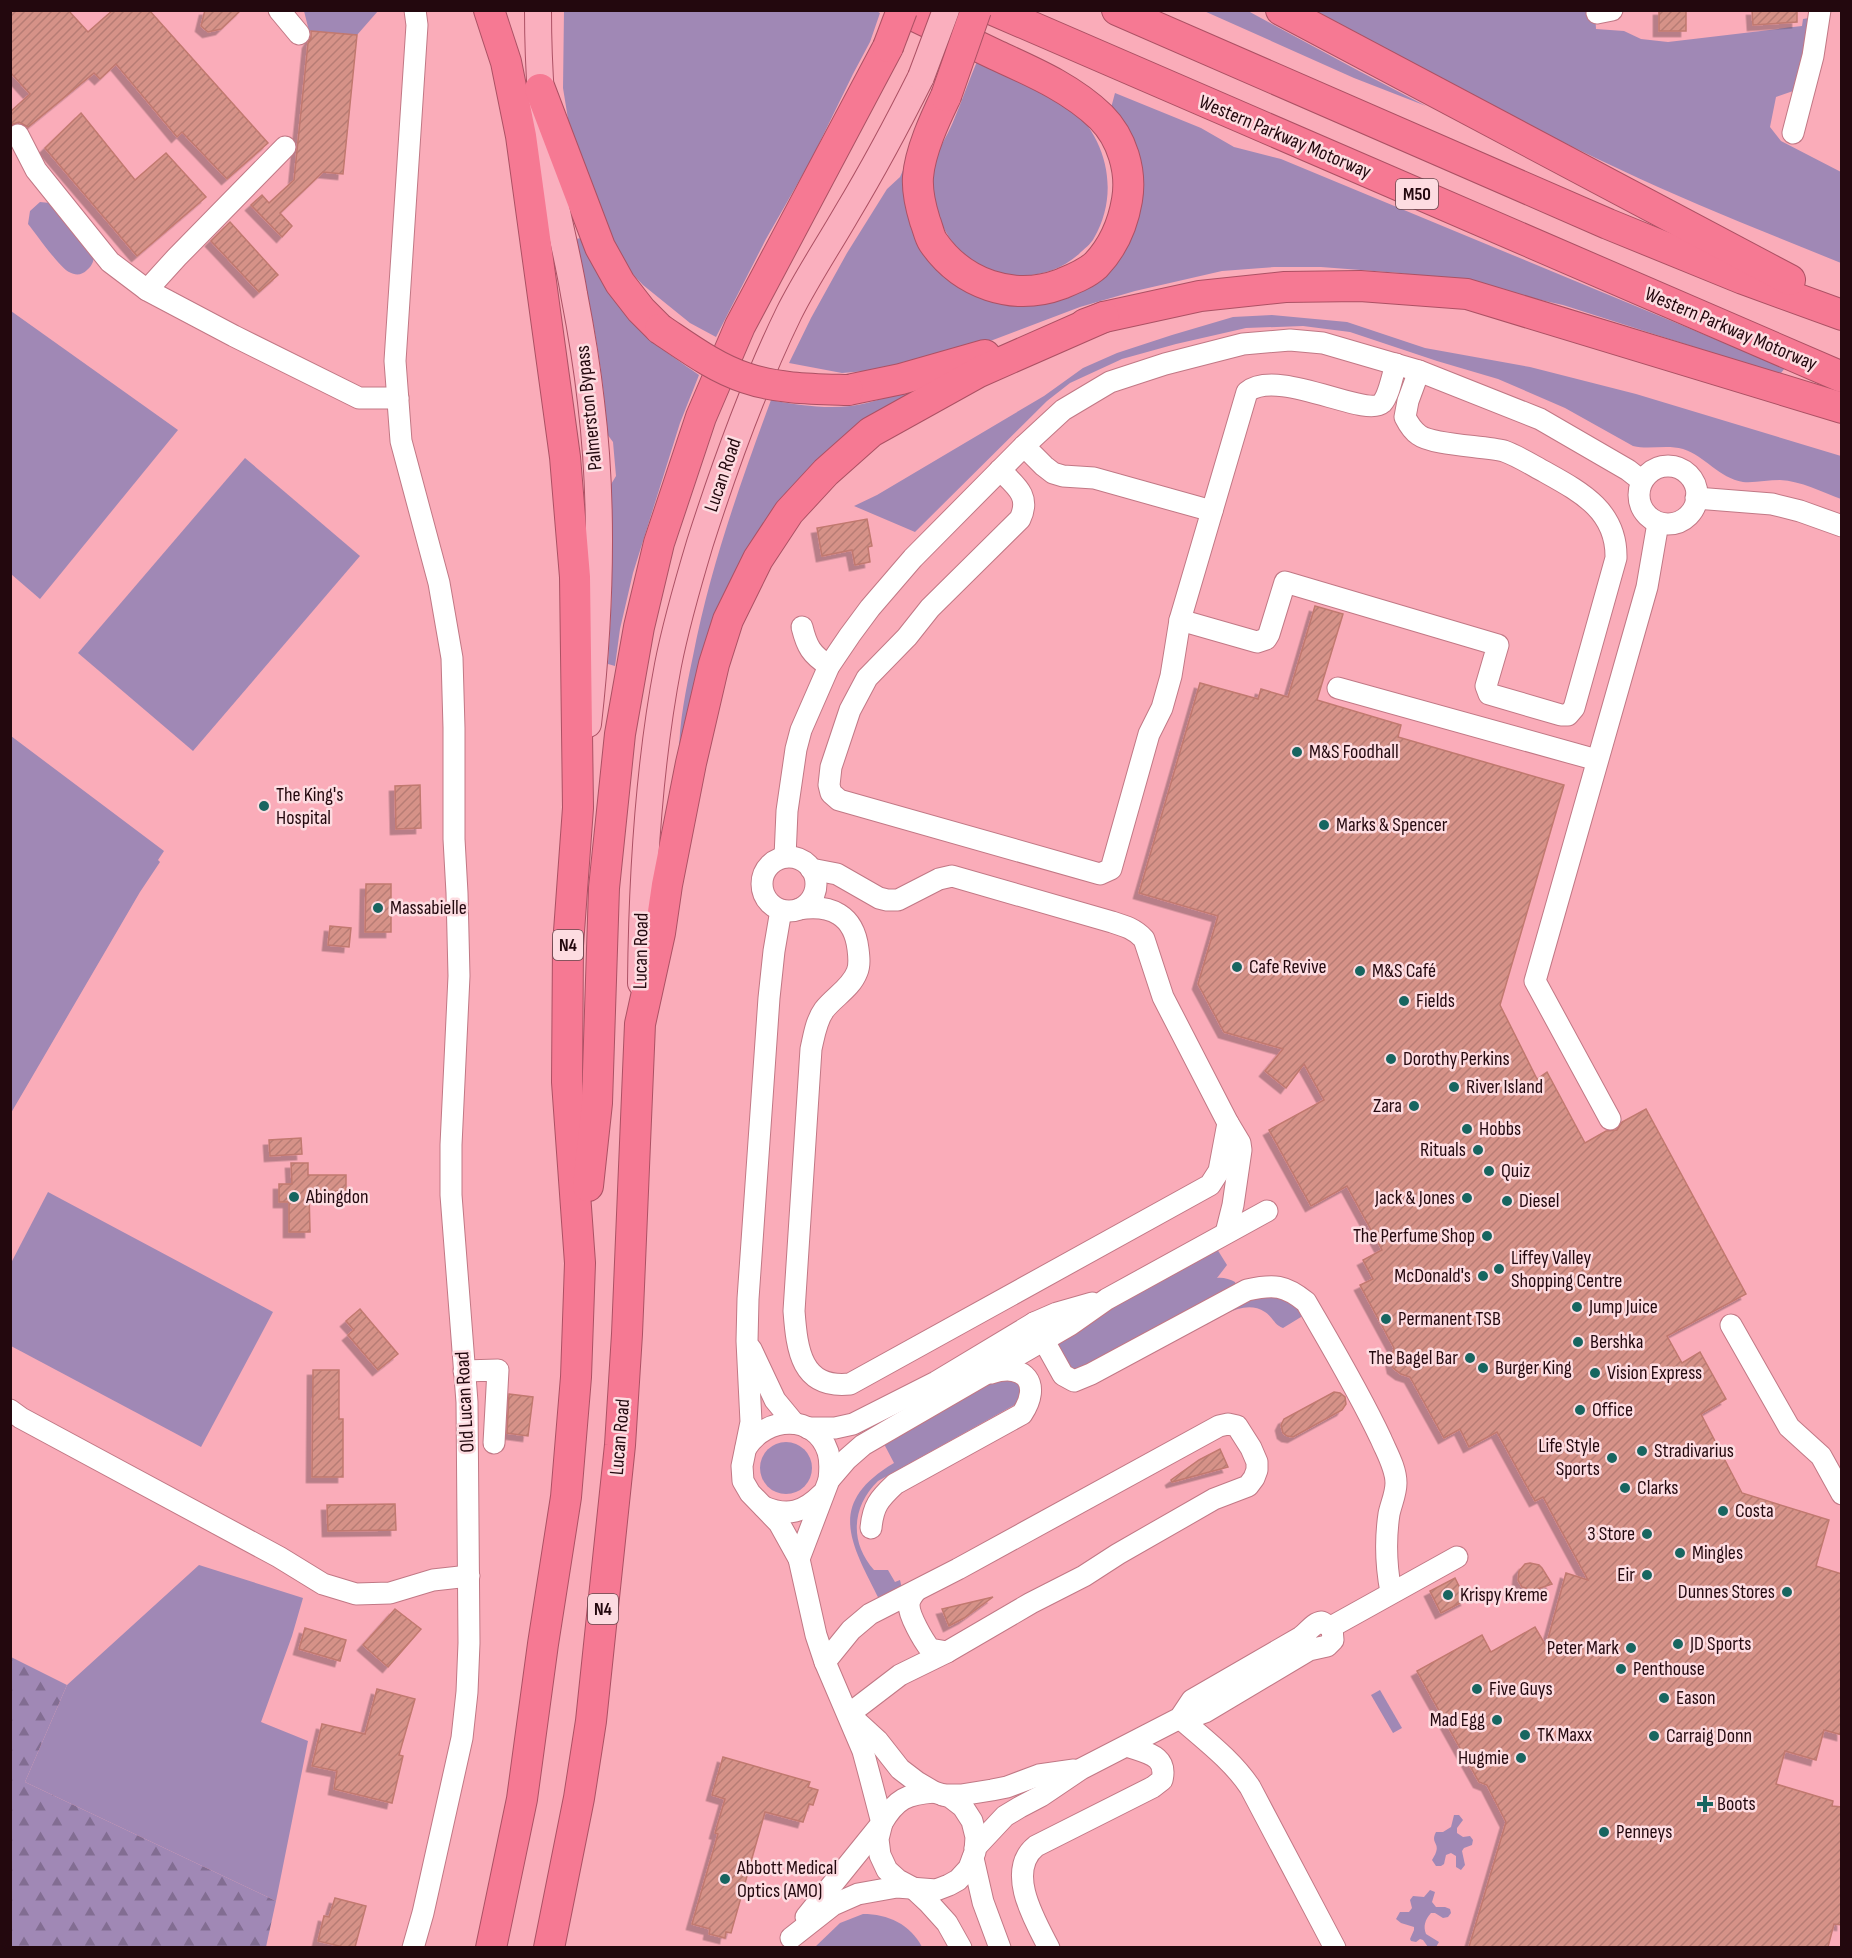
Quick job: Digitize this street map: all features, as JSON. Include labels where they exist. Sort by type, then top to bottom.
[{"type":"highway","points":[[489,10],[506,62],[521,136],[565,457],[575,577],[578,808]]},
{"type":"highway","points":[[580,1263],[597,1103],[604,888],[619,745],[639,627],[659,543],[701,417],[740,326],[888,48],[902,10],[1029,70],[1075,95],[1103,119],[1123,151],[1129,189],[1124,219],[1112,244],[1096,265],[1078,278],[1054,287],[1029,292],[1002,290],[977,281],[953,266],[932,241],[921,209],[918,176],[929,133],[946,96],[976,10]]},
{"type":"highway","name":"Western Parkway Motorway","points":[[993,10],[1842,377]]},
{"type":"highway","name":"M50","points":[[1117,10],[1608,224],[1743,279],[1842,315]]},
{"type":"highway","points":[[1281,10],[1842,308]]},
{"type":"highway","points":[[540,89],[600,246],[621,283],[641,310],[660,329],[701,357],[746,378],[800,389],[848,390],[932,370],[1104,317],[1200,296],[1285,286],[1360,286],[1467,294],[1842,408]]},
{"type":"highway","points":[[640,1024],[660,933],[691,763],[714,664],[729,620],[758,559],[789,512],[826,472],[871,432],[979,372],[1104,317]]},
{"type":"highway","name":"N4","points":[[491,1947],[522,1799],[566,1497],[576,1377],[580,1263],[568,1102],[566,1014],[578,808]]},
{"type":"highway","name":"Lucan Road","points":[[549,1947],[575,1820],[591,1721],[619,1457],[628,1322],[640,1024]]},
{"type":"main road","name":"Palmerston Bypass","points":[[538,10],[540,89],[551,182],[574,294],[591,403],[597,482],[597,635],[578,808]]},
{"type":"main road","name":"Lucan Road","points":[[640,1024],[642,911],[649,797],[669,663],[685,595],[732,447],[772,351],[790,311],[884,152],[921,77],[946,10]]},
{"type":"street","points":[[279,10],[299,34]]},
{"type":"street","name":"Old Lucan Road","points":[[413,1947],[423,1913],[462,1738],[467,1692],[469,1576],[466,1402],[451,1195],[451,1145],[459,976],[452,658],[439,583],[401,441],[395,361],[417,25],[415,10]]},
{"type":"street","points":[[1793,132],[1814,56],[1820,10]]},
{"type":"street","points":[[18,135],[36,170],[110,262],[147,290],[360,398],[398,398]]},
{"type":"street","points":[[147,290],[285,147]]},
{"type":"street","points":[[785,857],[787,811],[796,749],[805,721],[829,666],[870,608],[891,583],[1023,446],[1063,410],[1110,382],[1165,364],[1223,349],[1274,341],[1307,340],[1339,346],[1419,371],[1540,419],[1628,470],[1642,481]]},
{"type":"street","points":[[1000,470],[1024,497],[1025,509],[1020,519],[930,608],[907,637],[867,678],[850,710],[831,767],[829,786],[831,793],[839,800],[1095,873],[1107,872],[1111,869],[1149,734],[1165,697],[1171,676],[1180,620],[1247,392],[1252,388],[1282,386],[1362,405],[1377,405],[1382,403],[1386,396],[1396,364]]},
{"type":"street","points":[[1180,620],[1257,642],[1262,641],[1269,634],[1285,582],[1498,645],[1486,686],[1489,694],[1561,716],[1568,715],[1574,708],[1616,558],[1616,543],[1609,525],[1600,509],[1578,491],[1516,456],[1497,450],[1437,441],[1419,435],[1405,417],[1419,371]]},
{"type":"street","points":[[1023,446],[1053,473],[1094,478],[1212,512]]},
{"type":"street","points":[[1666,466],[1685,472],[1692,479],[1696,488],[1694,507],[1681,521],[1671,524],[1658,523],[1646,515],[1641,507],[1639,490],[1642,481],[1657,468],[1666,466]]},
{"type":"street","points":[[1696,498],[1772,504],[1842,526]]},
{"type":"street","points":[[1610,1119],[1535,981],[1647,587],[1658,523]]},
{"type":"street","points":[[801,627],[806,644],[815,657],[829,666]]},
{"type":"street","points":[[1338,688],[1597,760]]},
{"type":"street","points":[[1226,1233],[1233,1205],[1240,1143],[1163,997],[1144,939],[1138,933],[1131,928],[1112,922],[952,876],[939,879],[898,900],[887,900],[879,898],[837,874],[811,869],[800,860],[785,857],[776,860],[764,873],[761,882],[762,891],[772,906],[790,909],[815,906],[844,917],[854,933],[859,963],[850,985],[823,1012],[817,1024],[811,1049],[794,1311],[801,1358],[821,1382],[834,1386],[850,1384],[1210,1185],[1219,1171],[1228,1123]]},
{"type":"street","points":[[811,869],[816,884],[811,899],[790,909],[774,951],[748,1287],[747,1341],[751,1422],[741,1466],[743,1481],[750,1493],[779,1523],[799,1559],[825,1662],[863,1751],[882,1823],[878,1839],[880,1855],[887,1870],[898,1880],[913,1888],[928,1902],[947,1923],[961,1947]]},
{"type":"street","points":[[744,1451],[752,1438],[764,1429],[778,1424],[835,1428],[853,1424],[1039,1331],[1070,1325],[1107,1299],[1267,1211]]},
{"type":"street","points":[[1039,1331],[1063,1375],[1074,1381],[1248,1290],[1270,1285],[1288,1289],[1297,1295],[1306,1302],[1356,1390],[1392,1466],[1396,1483],[1390,1512],[1387,1549],[1387,1569],[1391,1592]]},
{"type":"street","points":[[1731,1325],[1789,1427],[1821,1456],[1842,1494]]},
{"type":"street","points":[[764,1507],[785,1512],[799,1511],[812,1504],[847,1459],[863,1445],[987,1374],[1039,1331]]},
{"type":"street","points":[[747,1341],[775,1400],[801,1426],[819,1438],[828,1451],[831,1466],[826,1487],[799,1559]]},
{"type":"street","points":[[871,1528],[872,1515],[879,1499],[895,1484],[1022,1414],[1029,1404],[1032,1390],[1026,1377],[1006,1369],[987,1374]]},
{"type":"street","points":[[464,1371],[498,1370],[494,1443]]},
{"type":"street","points":[[10,1410],[279,1557],[323,1584],[356,1594],[390,1593],[433,1580],[469,1576]]},
{"type":"street","points":[[825,1662],[856,1625],[879,1610],[1218,1426],[1227,1424],[1237,1426],[1251,1448],[1257,1462],[1257,1470],[1248,1486],[1214,1499],[1084,1576],[892,1679],[849,1714]]},
{"type":"street","points":[[974,1853],[1005,1816],[1041,1796],[1081,1769],[1180,1718],[1205,1712],[1309,1650],[1327,1646],[1334,1636],[1331,1626],[1457,1557]]},
{"type":"street","points":[[915,1592],[911,1599],[910,1611],[925,1644],[930,1649],[946,1652]]},
{"type":"street","points":[[788,1943],[833,1905],[858,1894],[897,1887],[936,1890],[949,1885],[958,1880],[969,1868],[974,1853],[976,1837],[972,1821],[963,1807],[950,1797],[916,1782],[900,1769],[878,1741],[849,1714]]},
{"type":"street","points":[[1180,1718],[1241,1773],[1335,1947]]},
{"type":"street","points":[[1049,1947],[1036,1924],[1026,1898],[1022,1875],[1026,1856],[1036,1846],[1153,1787],[1162,1780],[1163,1768],[1159,1759],[1127,1746]]},
{"type":"street","points":[[788,1943],[815,1904],[848,1867],[890,1809],[902,1799],[917,1793],[961,1795],[993,1790],[1039,1775],[1081,1769]]},
{"type":"street","points":[[974,1853],[983,1902],[1000,1947]]},
{"type":"green space","points":[[875,10],[880,13],[870,42],[811,160],[766,239],[716,337],[690,323],[643,285],[625,266],[596,205],[569,125],[563,88],[564,11]]},
{"type":"green space","points":[[304,11],[378,11],[357,35],[309,31]]},
{"type":"green space","points":[[1204,11],[1248,11],[1426,106],[1354,78]]},
{"type":"green space","points":[[1310,11],[1595,11],[1596,29],[1624,31],[1641,39],[1668,42],[1802,26],[1803,19],[1809,18],[1796,90],[1776,97],[1770,127],[1781,141],[1841,172],[1841,263],[1701,206],[1619,169],[1502,112]]},
{"type":"green space","points":[[978,59],[1067,103],[1091,131],[1100,148],[1108,183],[1107,202],[1102,220],[1094,238],[1079,254],[1063,265],[1046,272],[1010,275],[992,271],[976,263],[961,252],[949,237],[937,213],[932,186],[934,162]]},
{"type":"green space","points":[[1115,93],[1201,128],[1234,147],[1281,159],[1785,368],[1781,373],[1760,368],[1563,305],[1479,286],[1400,273],[1321,267],[1274,267],[1222,271],[1135,291],[1080,307],[956,354],[900,368],[842,373],[789,363],[847,253],[887,189],[900,177],[915,143],[911,215],[1008,302],[1125,241],[1111,108]]},
{"type":"green space","points":[[40,202],[50,203],[94,253],[92,264],[83,273],[74,274],[65,269],[28,224],[30,211]]},
{"type":"green space","points":[[582,238],[593,266],[628,317],[655,343],[699,375],[680,423],[633,573],[620,629],[615,666],[608,664],[612,593],[610,486],[616,476],[613,442],[607,434],[596,336],[575,239]]},
{"type":"green space","points":[[11,311],[178,430],[40,599],[11,574]]},
{"type":"green space","points":[[1272,315],[1347,322],[1425,348],[1530,367],[1636,394],[1841,456],[1841,499],[1796,482],[1734,480],[1691,452],[1670,447],[1633,446],[1565,408],[1498,379],[1350,332],[1303,326],[1246,328],[1176,344],[1122,359],[1070,383],[1047,401],[915,532],[854,506],[877,495],[1044,396],[1083,368],[1117,353],[1233,317]]},
{"type":"green space","points":[[920,384],[920,390],[799,482],[679,756],[685,693],[708,591],[737,495],[771,400],[811,406],[851,406],[878,400]]},
{"type":"green space","points":[[245,458],[360,556],[193,751],[78,653]]},
{"type":"green space","points":[[11,736],[164,851],[158,860],[160,862],[140,892],[11,1113]]},
{"type":"green space","points":[[48,1192],[273,1312],[201,1447],[11,1346],[11,1263]]},
{"type":"green space","points":[[1217,1249],[1227,1265],[1217,1278],[1231,1280],[1236,1286],[1077,1370],[1069,1368],[1056,1342],[1061,1335]]},
{"type":"green space","points":[[1257,1295],[1286,1297],[1303,1314],[1283,1328],[1265,1312],[1250,1307],[1234,1310],[1206,1325],[1204,1323]]},
{"type":"green space","points":[[1001,1378],[1015,1378],[1022,1390],[1018,1403],[878,1481],[863,1502],[857,1524],[860,1548],[874,1570],[888,1570],[895,1582],[900,1580],[902,1589],[880,1601],[860,1561],[850,1526],[852,1509],[859,1494],[872,1478],[894,1463],[883,1442]]},
{"type":"green space","points":[[781,1442],[791,1442],[800,1446],[808,1454],[812,1468],[808,1482],[800,1490],[791,1494],[781,1494],[772,1490],[764,1482],[760,1473],[760,1463],[764,1454],[772,1446]]},
{"type":"green space","points":[[199,1565],[303,1598],[261,1722],[308,1741],[276,1901],[25,1782],[67,1685]]},
{"type":"green space","points":[[11,1657],[67,1685],[25,1782],[276,1901],[266,1947],[11,1947]]},
{"type":"green space","points":[[1380,1690],[1402,1728],[1393,1733],[1371,1695]]},
{"type":"green space","points":[[1454,1815],[1459,1815],[1463,1820],[1457,1828],[1457,1833],[1463,1837],[1470,1836],[1473,1840],[1472,1845],[1462,1851],[1465,1865],[1461,1870],[1456,1867],[1456,1856],[1451,1853],[1446,1855],[1444,1864],[1441,1866],[1436,1866],[1432,1860],[1437,1850],[1434,1836],[1436,1832],[1443,1832],[1451,1827]]},
{"type":"green space","points":[[1430,1890],[1435,1892],[1432,1902],[1436,1907],[1450,1909],[1451,1913],[1448,1917],[1443,1918],[1431,1913],[1426,1921],[1426,1934],[1439,1942],[1436,1947],[1428,1947],[1420,1939],[1416,1942],[1411,1941],[1414,1927],[1396,1919],[1400,1912],[1409,1912],[1412,1908],[1410,1900],[1413,1896],[1424,1897]]},
{"type":"green space","points":[[863,1914],[889,1918],[905,1926],[922,1947],[815,1947],[840,1923]]},
{"type":"building","points":[[10,10],[68,10],[88,32],[113,10],[149,10],[268,143],[227,179],[182,132],[177,137],[116,64],[100,79],[94,73],[28,127],[19,122],[10,125],[10,112],[30,94],[10,72]]},
{"type":"building","points":[[205,10],[241,10],[221,29],[208,32],[201,26]]},
{"type":"building","points":[[1659,10],[1686,10],[1686,31],[1659,31]]},
{"type":"building","points":[[1752,10],[1797,10],[1797,22],[1753,25]]},
{"type":"building","points":[[311,31],[357,35],[343,174],[323,172],[280,213],[292,226],[282,237],[251,205],[262,195],[269,203],[294,180]]},
{"type":"building","points":[[81,113],[135,180],[166,153],[206,197],[137,256],[45,148]]},
{"type":"building","points":[[230,222],[278,275],[259,292],[211,241]]},
{"type":"building","points":[[867,519],[872,546],[868,547],[870,562],[855,565],[852,550],[822,556],[817,528]]},
{"type":"building","name":"Liffey Valley Shopping Centre","points":[[1315,606],[1343,614],[1317,700],[1401,725],[1398,737],[1564,785],[1500,1005],[1537,1079],[1547,1072],[1585,1143],[1606,1131],[1617,1130],[1622,1122],[1646,1109],[1746,1294],[1667,1336],[1682,1363],[1700,1352],[1726,1399],[1701,1414],[1742,1493],[1829,1520],[1816,1566],[1842,1574],[1842,1735],[1824,1730],[1816,1760],[1785,1751],[1776,1784],[1833,1801],[1832,1806],[1842,1807],[1842,1925],[1834,1924],[1828,1947],[1469,1947],[1506,1822],[1487,1785],[1479,1782],[1417,1671],[1482,1635],[1491,1652],[1535,1627],[1546,1646],[1566,1573],[1588,1580],[1543,1497],[1535,1501],[1497,1432],[1469,1447],[1460,1429],[1444,1438],[1410,1377],[1393,1368],[1391,1358],[1394,1348],[1360,1285],[1373,1279],[1363,1260],[1382,1250],[1347,1186],[1311,1206],[1269,1130],[1324,1100],[1304,1064],[1286,1088],[1265,1071],[1283,1049],[1224,1032],[1198,984],[1218,916],[1139,893],[1200,683],[1258,699],[1261,689],[1288,697]]},
{"type":"building","points":[[420,785],[421,828],[396,829],[395,786]]},
{"type":"building","name":"Massabielle","points":[[366,884],[391,884],[391,932],[365,932]]},
{"type":"building","points":[[330,926],[351,928],[349,947],[328,945]]},
{"type":"building","points":[[301,1138],[302,1154],[270,1156],[269,1140]]},
{"type":"building","name":"Abingdon","points":[[291,1163],[308,1163],[308,1175],[346,1175],[346,1191],[309,1191],[310,1232],[289,1232],[289,1202],[279,1202],[279,1184],[292,1184]]},
{"type":"building","points":[[360,1309],[398,1354],[378,1370],[348,1335],[354,1330],[346,1321]]},
{"type":"building","points":[[313,1370],[339,1370],[339,1419],[343,1419],[343,1477],[312,1477]]},
{"type":"building","points":[[1334,1392],[1345,1397],[1346,1404],[1342,1410],[1293,1437],[1283,1433],[1281,1425],[1284,1419]]},
{"type":"building","points":[[509,1394],[533,1397],[528,1436],[507,1433]]},
{"type":"building","points":[[1220,1449],[1228,1467],[1172,1482],[1171,1480],[1199,1460]]},
{"type":"building","points":[[395,1504],[396,1530],[328,1531],[327,1505]]},
{"type":"building","points":[[1525,1564],[1539,1565],[1552,1584],[1534,1590],[1522,1587],[1518,1580],[1519,1571]]},
{"type":"building","name":"Krispy Kreme","points":[[1455,1578],[1466,1600],[1441,1613],[1430,1591]]},
{"type":"building","points":[[993,1597],[964,1618],[949,1626],[942,1609]]},
{"type":"building","points":[[395,1609],[421,1629],[388,1667],[363,1645]]},
{"type":"building","points":[[305,1628],[346,1640],[340,1661],[299,1649]]},
{"type":"building","points":[[377,1689],[415,1699],[399,1755],[403,1756],[392,1803],[334,1789],[337,1771],[312,1766],[322,1724],[365,1734]]},
{"type":"building","name":"Abbott Medical Optics (AMO)","points":[[723,1757],[810,1782],[808,1787],[818,1790],[813,1805],[809,1804],[803,1822],[765,1812],[731,1933],[726,1932],[725,1938],[709,1934],[710,1929],[692,1924],[718,1834],[715,1833],[725,1799],[712,1795]]},
{"type":"building","points":[[335,1898],[366,1906],[355,1947],[343,1947],[318,1941],[324,1916],[329,1917]]},
{"type":"place","name":"M&S Foodhall","points":[[1297,752]]},
{"type":"place","name":"The King's Hospital","points":[[264,806]]},
{"type":"place","name":"Marks & Spencer","points":[[1324,825]]},
{"type":"place","name":"Massabielle","points":[[378,908]]},
{"type":"place","name":"Cafe Revive","points":[[1237,967]]},
{"type":"place","name":"M&S Café","points":[[1360,971]]},
{"type":"place","name":"Fields","points":[[1404,1001]]},
{"type":"place","name":"Dorothy Perkins","points":[[1391,1059]]},
{"type":"place","name":"River Island","points":[[1454,1087]]},
{"type":"place","name":"Zara","points":[[1414,1106]]},
{"type":"place","name":"Hobbs","points":[[1467,1129]]},
{"type":"place","name":"Rituals","points":[[1478,1150]]},
{"type":"place","name":"Quiz","points":[[1489,1171]]},
{"type":"place","name":"Abingdon","points":[[294,1197]]},
{"type":"place","name":"Jack & Jones","points":[[1467,1198]]},
{"type":"place","name":"Diesel","points":[[1507,1201]]},
{"type":"place","name":"The Perfume Shop","points":[[1487,1236]]},
{"type":"place","name":"Liffey Valley Shopping Centre","points":[[1499,1269]]},
{"type":"place","name":"McDonald's","points":[[1483,1276]]},
{"type":"place","name":"Jump Juice","points":[[1577,1307]]},
{"type":"place","name":"Permanent TSB","points":[[1386,1319]]},
{"type":"place","name":"Bershka","points":[[1578,1342]]},
{"type":"place","name":"The Bagel Bar","points":[[1470,1358]]},
{"type":"place","name":"Burger King","points":[[1483,1368]]},
{"type":"place","name":"Vision Express","points":[[1595,1373]]},
{"type":"place","name":"Office","points":[[1580,1410]]},
{"type":"place","name":"Stradivarius","points":[[1642,1451]]},
{"type":"place","name":"Life Style Sports","points":[[1612,1458]]},
{"type":"place","name":"Clarks","points":[[1625,1488]]},
{"type":"place","name":"Costa","points":[[1723,1511]]},
{"type":"place","name":"3 Store","points":[[1647,1534]]},
{"type":"place","name":"Mingles","points":[[1680,1553]]},
{"type":"place","name":"Eir","points":[[1647,1575]]},
{"type":"place","name":"Dunnes Stores","points":[[1787,1592]]},
{"type":"place","name":"Krispy Kreme","points":[[1448,1595]]},
{"type":"place","name":"JD Sports","points":[[1678,1644]]},
{"type":"place","name":"Peter Mark","points":[[1631,1648]]},
{"type":"place","name":"Penthouse","points":[[1621,1669]]},
{"type":"place","name":"Five Guys","points":[[1477,1689]]},
{"type":"place","name":"Eason","points":[[1664,1698]]},
{"type":"place","name":"Mad Egg","points":[[1497,1720]]},
{"type":"place","name":"TK Maxx","points":[[1525,1735]]},
{"type":"place","name":"Carraig Donn","points":[[1654,1736]]},
{"type":"place","name":"Hugmie","points":[[1521,1758]]},
{"type":"place","name":"Boots","points":[[1705,1804]]},
{"type":"place","name":"Penneys","points":[[1604,1832]]},
{"type":"place","name":"Abbott Medical Optics (AMO)","points":[[725,1879]]}]
